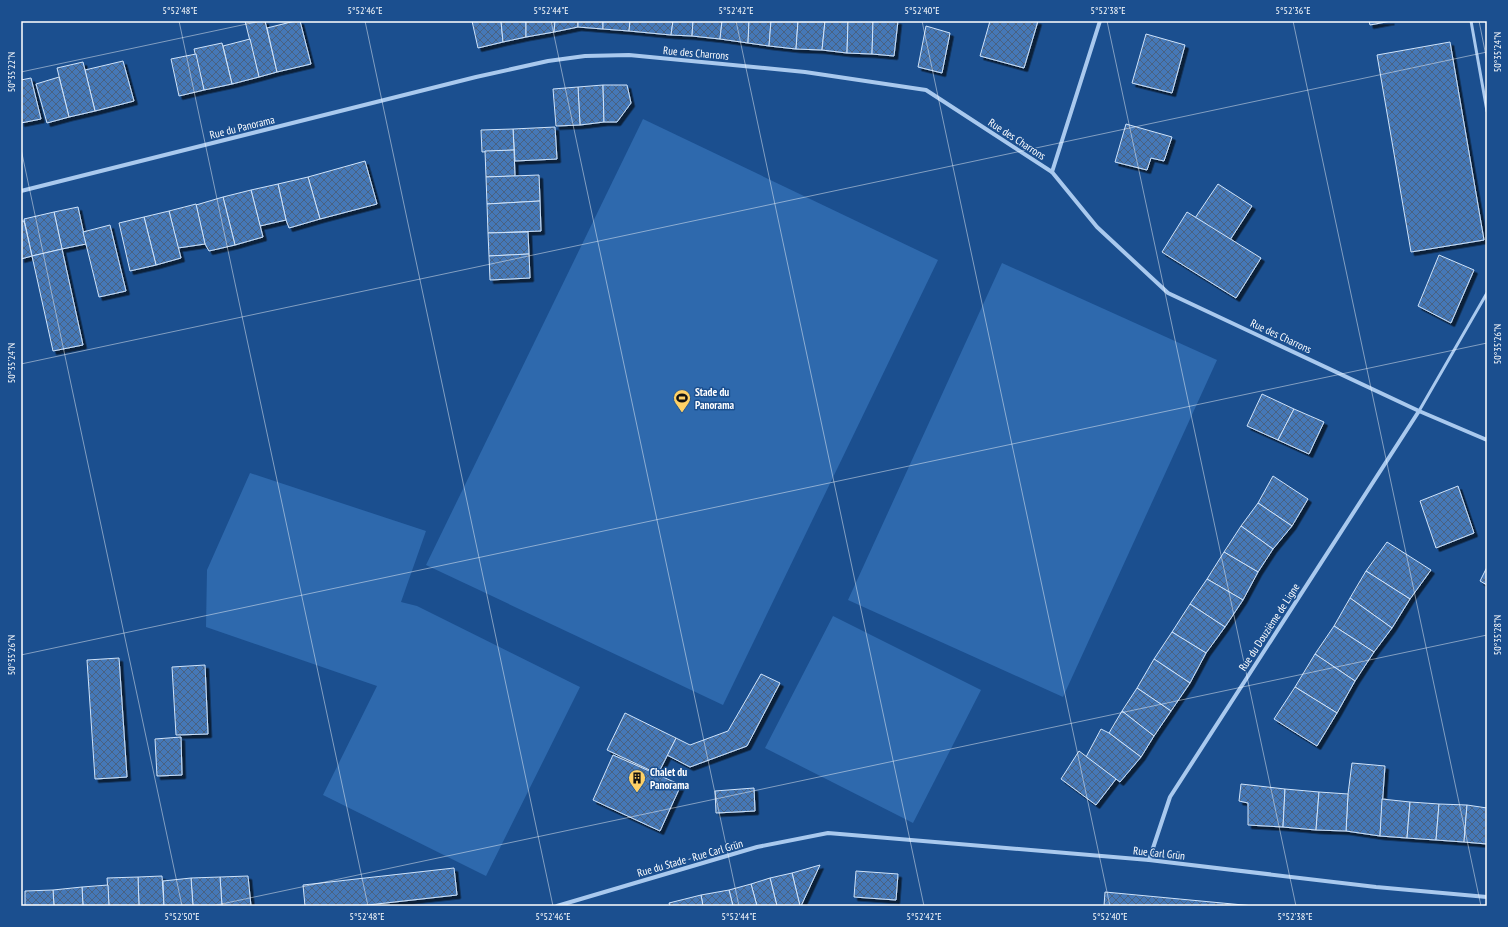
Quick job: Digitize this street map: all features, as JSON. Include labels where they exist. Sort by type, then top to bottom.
[{"type":"street","points":[[1052,172],[1100,21]]},
{"type":"street","name":"Rue des Charrons","points":[[467,79],[548,61],[585,56],[629,55],[805,72],[926,90],[1052,172],[1097,227],[1168,293],[1419,411],[1487,440]]},
{"type":"street","name":"Rue du Panorama","points":[[21,191],[467,79]]},
{"type":"street","name":"Rue du Douzième de Ligne","points":[[1149,860],[1170,797],[1419,411]]},
{"type":"street","name":"Rue Carl Grün","points":[[828,833],[1149,860],[1376,887],[1487,898]]},
{"type":"street","name":"Rue du Stade - Rue Carl Grün","points":[[557,906],[757,847],[828,833]]},
{"type":"lane","points":[[1471,21],[1487,110]]},
{"type":"lane","points":[[1419,411],[1487,292]]},
{"type":"shaded area","name":"Stade du Panorama","points":[[643,119],[938,260],[723,705],[426,565]]},
{"type":"shaded area","points":[[1002,263],[1217,360],[1063,697],[848,600]]},
{"type":"shaded area","points":[[250,473],[426,531],[401,602],[417,606],[580,687],[486,876],[323,795],[377,686],[206,627],[207,570]]},
{"type":"shaded area","points":[[833,616],[981,690],[913,823],[765,748]]},
{"type":"building","points":[[245,21],[265,21],[277,72],[259,77]]},
{"type":"building","points":[[300,21],[311,64],[277,72],[267,28]]},
{"type":"building","points":[[472,21],[501,21],[503,42],[478,48]]},
{"type":"building","points":[[501,21],[526,21],[526,37],[503,42]]},
{"type":"building","points":[[526,21],[555,21],[554,32],[526,37]]},
{"type":"building","points":[[555,21],[578,21],[578,27],[554,32]]},
{"type":"building","points":[[578,21],[603,21],[603,29],[578,27]]},
{"type":"building","points":[[603,21],[630,21],[629,31],[603,29]]},
{"type":"building","points":[[630,21],[673,21],[671,35],[629,31]]},
{"type":"building","points":[[673,21],[693,21],[692,36],[671,35]]},
{"type":"building","points":[[693,21],[722,21],[720,39],[692,36]]},
{"type":"building","points":[[722,21],[749,21],[748,43],[720,39]]},
{"type":"building","points":[[749,21],[771,21],[769,46],[748,43]]},
{"type":"building","points":[[771,21],[798,21],[796,49],[769,46]]},
{"type":"building","points":[[798,21],[825,21],[822,50],[796,49]]},
{"type":"building","points":[[825,21],[848,21],[847,53],[822,50]]},
{"type":"building","points":[[848,21],[873,21],[872,54],[847,53]]},
{"type":"building","points":[[873,21],[898,21],[894,56],[872,54]]},
{"type":"building","points":[[990,21],[1038,21],[1024,68],[980,56]]},
{"type":"building","points":[[1369,21],[1391,21],[1370,25]]},
{"type":"building","points":[[926,26],[950,33],[942,73],[918,67]]},
{"type":"building","points":[[1146,34],[1185,45],[1172,93],[1132,83]]},
{"type":"building","points":[[250,39],[259,77],[232,84],[223,46]]},
{"type":"building","points":[[1450,42],[1484,240],[1411,252],[1377,55]]},
{"type":"building","points":[[222,43],[232,84],[204,90],[194,49]]},
{"type":"building","points":[[196,54],[204,90],[179,96],[171,59]]},
{"type":"building","points":[[123,61],[134,101],[95,111],[85,70]]},
{"type":"building","points":[[83,62],[95,111],[69,117],[57,68]]},
{"type":"building","points":[[59,77],[69,117],[47,123],[36,84]]},
{"type":"building","points":[[31,78],[41,119],[21,123],[21,80]]},
{"type":"building","points":[[603,85],[604,122],[580,125],[578,87]]},
{"type":"building","points":[[603,85],[627,85],[631,103],[617,122],[604,122]]},
{"type":"building","points":[[578,87],[580,125],[556,126],[553,89]]},
{"type":"building","points":[[1126,124],[1172,137],[1164,161],[1151,158],[1147,170],[1115,162]]},
{"type":"building","points":[[555,127],[557,159],[515,161],[513,129]]},
{"type":"building","points":[[513,129],[514,150],[482,152],[481,130]]},
{"type":"building","points":[[514,150],[515,176],[486,177],[485,151]]},
{"type":"building","points":[[365,161],[377,204],[320,219],[308,177]]},
{"type":"building","points":[[539,175],[540,201],[487,204],[486,177]]},
{"type":"building","points":[[308,177],[320,219],[289,228],[278,184]]},
{"type":"building","points":[[278,184],[286,220],[260,226],[251,190]]},
{"type":"building","points":[[1218,184],[1252,206],[1230,240],[1195,218]]},
{"type":"building","points":[[251,190],[263,237],[235,245],[223,197]]},
{"type":"building","points":[[223,197],[235,245],[209,251],[205,244],[196,205]]},
{"type":"building","points":[[540,201],[541,231],[488,233],[487,204]]},
{"type":"building","points":[[196,204],[205,244],[178,248],[169,211]]},
{"type":"building","points":[[78,207],[86,244],[62,249],[54,212]]},
{"type":"building","points":[[169,211],[181,258],[156,265],[144,217]]},
{"type":"building","points":[[54,212],[62,249],[32,256],[24,219]]},
{"type":"building","points":[[1187,212],[1261,258],[1236,298],[1162,252]]},
{"type":"building","points":[[144,217],[156,265],[130,271],[119,223]]},
{"type":"building","points":[[21,221],[24,221],[32,256],[21,259]]},
{"type":"building","points":[[110,225],[126,291],[99,297],[83,232]]},
{"type":"building","points":[[528,232],[529,254],[489,256],[488,233]]},
{"type":"building","points":[[62,249],[83,345],[53,351],[32,256]]},
{"type":"building","points":[[529,254],[530,278],[490,280],[489,256]]},
{"type":"building","points":[[1439,255],[1474,270],[1451,323],[1418,306]]},
{"type":"building","points":[[1262,394],[1294,409],[1278,440],[1247,426]]},
{"type":"building","points":[[1294,409],[1324,422],[1309,454],[1278,440]]},
{"type":"building","points":[[1273,476],[1308,499],[1292,526],[1258,503]]},
{"type":"building","points":[[1458,486],[1474,533],[1436,548],[1420,501]]},
{"type":"building","points":[[1258,503],[1292,526],[1273,549],[1241,526]]},
{"type":"building","points":[[1241,526],[1273,549],[1258,572],[1224,552]]},
{"type":"building","points":[[1387,542],[1431,570],[1410,599],[1366,571]]},
{"type":"building","points":[[1224,552],[1258,572],[1243,600],[1207,579]]},
{"type":"building","points":[[1487,567],[1487,585],[1480,581]]},
{"type":"building","points":[[1366,571],[1410,599],[1392,628],[1350,598]]},
{"type":"building","points":[[1207,579],[1243,600],[1225,627],[1190,604]]},
{"type":"building","points":[[1350,598],[1392,628],[1374,652],[1334,626]]},
{"type":"building","points":[[1190,604],[1225,627],[1206,653],[1172,632]]},
{"type":"building","points":[[1334,626],[1374,652],[1355,681],[1315,654]]},
{"type":"building","points":[[1172,632],[1206,653],[1190,683],[1154,659]]},
{"type":"building","points":[[1315,654],[1355,681],[1337,713],[1295,687]]},
{"type":"building","points":[[119,658],[127,777],[95,779],[87,660]]},
{"type":"building","points":[[1154,659],[1190,683],[1171,711],[1137,688]]},
{"type":"building","points":[[205,665],[208,734],[176,735],[172,667]]},
{"type":"building","points":[[761,674],[780,683],[747,746],[690,767],[667,755],[676,738],[690,745],[728,731]]},
{"type":"building","points":[[1295,687],[1337,713],[1317,746],[1274,719]]},
{"type":"building","points":[[1137,688],[1171,711],[1154,736],[1122,711]]},
{"type":"building","points":[[1122,711],[1154,736],[1141,757],[1109,733]]},
{"type":"building","points":[[625,713],[676,738],[658,774],[607,750]]},
{"type":"building","points":[[1101,729],[1109,733],[1141,757],[1120,782],[1086,757]]},
{"type":"building","points":[[181,737],[182,775],[157,776],[155,739]]},
{"type":"building","points":[[1079,751],[1116,779],[1096,805],[1061,779]]},
{"type":"building","name":"Chalet du Panorama","points":[[613,755],[681,785],[660,831],[593,800]]},
{"type":"building","points":[[1352,763],[1385,766],[1380,836],[1346,831],[1348,794]]},
{"type":"building","points":[[1241,784],[1285,789],[1283,827],[1248,825],[1248,803],[1239,801]]},
{"type":"building","points":[[754,788],[755,811],[716,813],[715,791]]},
{"type":"building","points":[[1285,789],[1319,792],[1316,830],[1283,827]]},
{"type":"building","points":[[1319,792],[1348,794],[1346,831],[1316,830]]},
{"type":"building","points":[[1382,799],[1410,802],[1407,838],[1380,836]]},
{"type":"building","points":[[1410,802],[1439,804],[1436,840],[1407,838]]},
{"type":"building","points":[[1439,804],[1467,805],[1464,842],[1436,840]]},
{"type":"building","points":[[1467,805],[1487,808],[1487,844],[1464,842]]},
{"type":"building","points":[[820,865],[801,906],[800,906],[792,873]]},
{"type":"building","points":[[454,868],[457,895],[359,906],[305,906],[303,885]]},
{"type":"building","points":[[856,871],[898,874],[896,900],[854,897]]},
{"type":"building","points":[[792,873],[800,906],[777,906],[770,878]]},
{"type":"building","points":[[162,876],[164,906],[139,906],[138,877]]},
{"type":"building","points":[[248,876],[251,906],[222,906],[220,877]]},
{"type":"building","points":[[138,877],[139,906],[109,906],[107,878]]},
{"type":"building","points":[[220,877],[222,906],[193,906],[191,878]]},
{"type":"building","points":[[191,878],[193,906],[164,906],[163,881]]},
{"type":"building","points":[[770,878],[777,906],[757,906],[751,884]]},
{"type":"building","points":[[751,884],[757,906],[733,906],[729,890]]},
{"type":"building","points":[[108,885],[109,906],[83,906],[82,887]]},
{"type":"building","points":[[82,887],[83,906],[54,906],[53,890]]},
{"type":"building","points":[[53,890],[54,906],[25,906],[25,891]]},
{"type":"building","points":[[729,890],[733,906],[703,906],[701,895]]},
{"type":"building","points":[[1105,892],[1254,906],[1104,906]]},
{"type":"building","points":[[701,895],[703,906],[670,906],[669,903]]},
{"type":"place","name":"Stade du Panorama","points":[[682,413]]},
{"type":"place","name":"Chalet du Panorama","points":[[637,793]]}]
